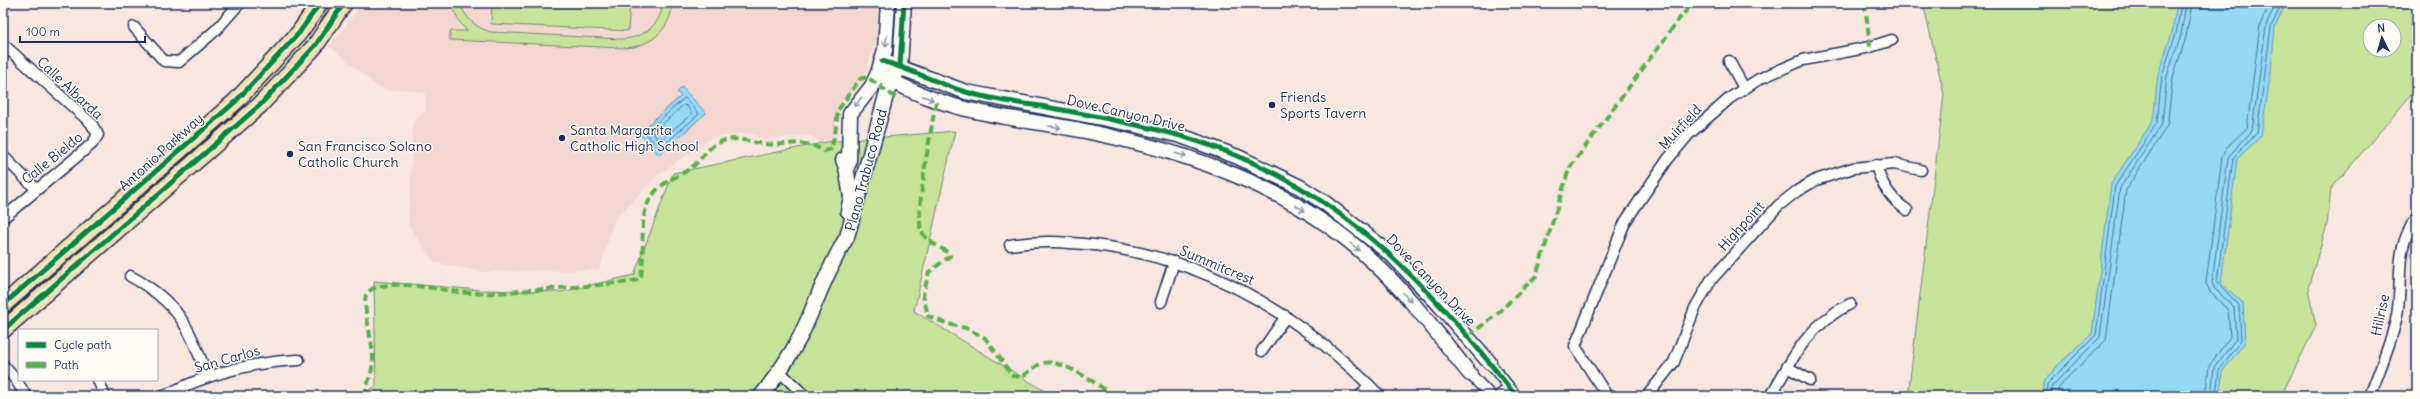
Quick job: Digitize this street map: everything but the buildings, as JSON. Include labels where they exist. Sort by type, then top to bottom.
[{"type":"main road","name":"Antonio Parkway","points":[[3,306],[236,101],[299,33],[320,3]]},
{"type":"main road","name":"Antonio Parkway","points":[[3,330],[260,105],[315,46],[344,3]]},
{"type":"street","points":[[134,27],[164,61],[179,62],[216,30],[240,3]]},
{"type":"street","name":"Plano Trabuco Road","points":[[835,256],[850,197],[846,167],[849,163],[850,114],[872,86],[880,67],[888,22],[888,3]]},
{"type":"street","name":"Plano Trabuco Road","points":[[761,396],[780,372],[800,337],[835,256],[847,237],[882,107],[900,66],[904,3]]},
{"type":"street","name":"Muirfield","points":[[1607,396],[1575,346],[1578,335],[1625,222],[1641,197],[1690,134],[1715,110],[1744,88],[1772,73],[1803,60],[1870,47],[1892,40]]},
{"type":"street","name":"Calle Albarda","points":[[5,46],[91,123],[98,135]]},
{"type":"street","points":[[1729,61],[1744,88]]},
{"type":"street","name":"Dove Canyon Drive","points":[[880,67],[900,66],[966,92],[1123,122],[1181,136],[1238,157],[1300,187],[1325,203],[1392,255],[1441,306],[1513,392]]},
{"type":"street","name":"Dove Canyon Drive","points":[[880,67],[893,82],[936,102],[1032,123],[1083,131],[1187,157],[1239,176],[1269,191],[1329,226],[1372,260],[1414,304],[1470,374],[1491,396]]},
{"type":"street","name":"Calle Bieldo","points":[[3,218],[36,189],[92,144],[98,135]]},
{"type":"street","points":[[3,156],[36,189]]},
{"type":"street","name":"Highpoint","points":[[1647,396],[1674,362],[1695,308],[1711,280],[1778,206],[1797,190],[1816,180],[1853,168],[1894,164],[1921,170]]},
{"type":"street","points":[[1876,165],[1879,176],[1894,202],[1907,210]]},
{"type":"street","name":"Hillrise","points":[[2370,396],[2396,320],[2402,248],[2410,226],[2417,217]]},
{"type":"street","name":"Summitcrest","points":[[1010,245],[1035,241],[1119,248],[1174,262],[1211,276],[1255,296],[1286,316],[1324,343],[1380,396]]},
{"type":"street","points":[[1161,302],[1174,262]]},
{"type":"street","points":[[130,276],[148,286],[166,299],[184,322],[196,341],[207,377]]},
{"type":"street","points":[[1771,396],[1787,367],[1818,324],[1834,312],[1850,304]]},
{"type":"street","points":[[1262,351],[1286,316]]},
{"type":"street","name":"San Carlos","points":[[164,396],[207,377],[270,361],[299,360]]},
{"type":"street","points":[[3,365],[16,380],[26,396]]},
{"type":"street","points":[[1787,367],[1810,380]]},
{"type":"street","points":[[780,372],[805,396]]},
{"type":"street","points":[[98,381],[105,396]]},
{"type":"street","points":[[1360,396],[1369,385]]},
{"type":"street","points":[[1499,396],[1513,392]]},
{"type":"shaded area","name":"Santa Margarita Catholic High School","points":[[363,3],[881,3],[878,13],[877,40],[862,79],[842,101],[835,122],[834,144],[825,146],[811,136],[765,139],[748,133],[713,137],[659,174],[615,219],[599,270],[481,272],[434,262],[408,225],[413,123],[425,110],[425,93],[406,89],[388,91],[375,85],[330,46]]},
{"type":"green space","points":[[451,3],[460,3],[468,18],[472,22],[491,32],[622,39],[637,36],[650,29],[659,18],[663,3],[673,3],[668,22],[663,30],[649,41],[641,45],[622,48],[450,40],[450,31],[467,31],[458,20]]},
{"type":"green space","points":[[492,3],[630,3],[628,31],[491,24]]},
{"type":"green space","points":[[1923,3],[2417,3],[2417,88],[2331,189],[2327,225],[2308,288],[2316,326],[2281,396],[1908,396],[1944,94]]},
{"type":"green space","points":[[955,131],[914,311],[1053,396],[360,396],[376,386],[374,281],[480,290],[561,292],[634,275],[673,173],[827,142]]},
{"type":"water","points":[[2177,3],[2286,3],[2275,27],[2271,71],[2261,136],[2237,159],[2221,283],[2243,303],[2245,342],[2222,372],[2220,396],[2043,396],[2043,383],[2058,365],[2092,334],[2111,184],[2153,121],[2158,74],[2172,33]]},
{"type":"water","points":[[682,87],[706,113],[659,155],[639,133],[681,96],[677,92]]},
{"type":"marked path","points":[[1468,336],[1496,315],[1536,276],[1569,169],[1679,19],[1693,3]]},
{"type":"marked path","points":[[1865,3],[1870,47]]},
{"type":"marked path","points":[[363,396],[373,363],[373,351],[365,307],[366,295],[372,289],[382,286],[410,285],[468,293],[496,293],[629,282],[640,279],[643,260],[643,229],[645,210],[649,201],[662,185],[691,168],[713,146],[723,141],[734,139],[773,145],[802,143],[824,151],[831,149],[835,135],[838,110],[860,79],[867,77],[899,100]]},
{"type":"marked path","points":[[936,102],[922,188],[920,221],[923,234],[933,243],[949,253],[950,256],[929,272],[923,295],[928,316],[948,324],[966,328],[985,338],[1013,376],[1022,376],[1043,363],[1051,363],[1061,365],[1080,374],[1116,396]]},
{"type":"cycle path","points":[[3,305],[236,101],[299,33],[320,3]]},
{"type":"cycle path","points":[[3,330],[260,105],[315,46],[344,3]]},
{"type":"cycle path","points":[[900,66],[904,3]]},
{"type":"cycle path","points":[[882,61],[976,95],[1097,117],[1181,136],[1235,155],[1284,178],[1328,206],[1370,238],[1409,273],[1446,311],[1516,396]]},
{"type":"place","name":"Friends Sports Tavern","points":[[1272,105]]},
{"type":"place","name":"Santa Margarita Catholic High School","points":[[562,138]]},
{"type":"place","name":"San Francisco Solano Catholic Church","points":[[290,154]]}]
